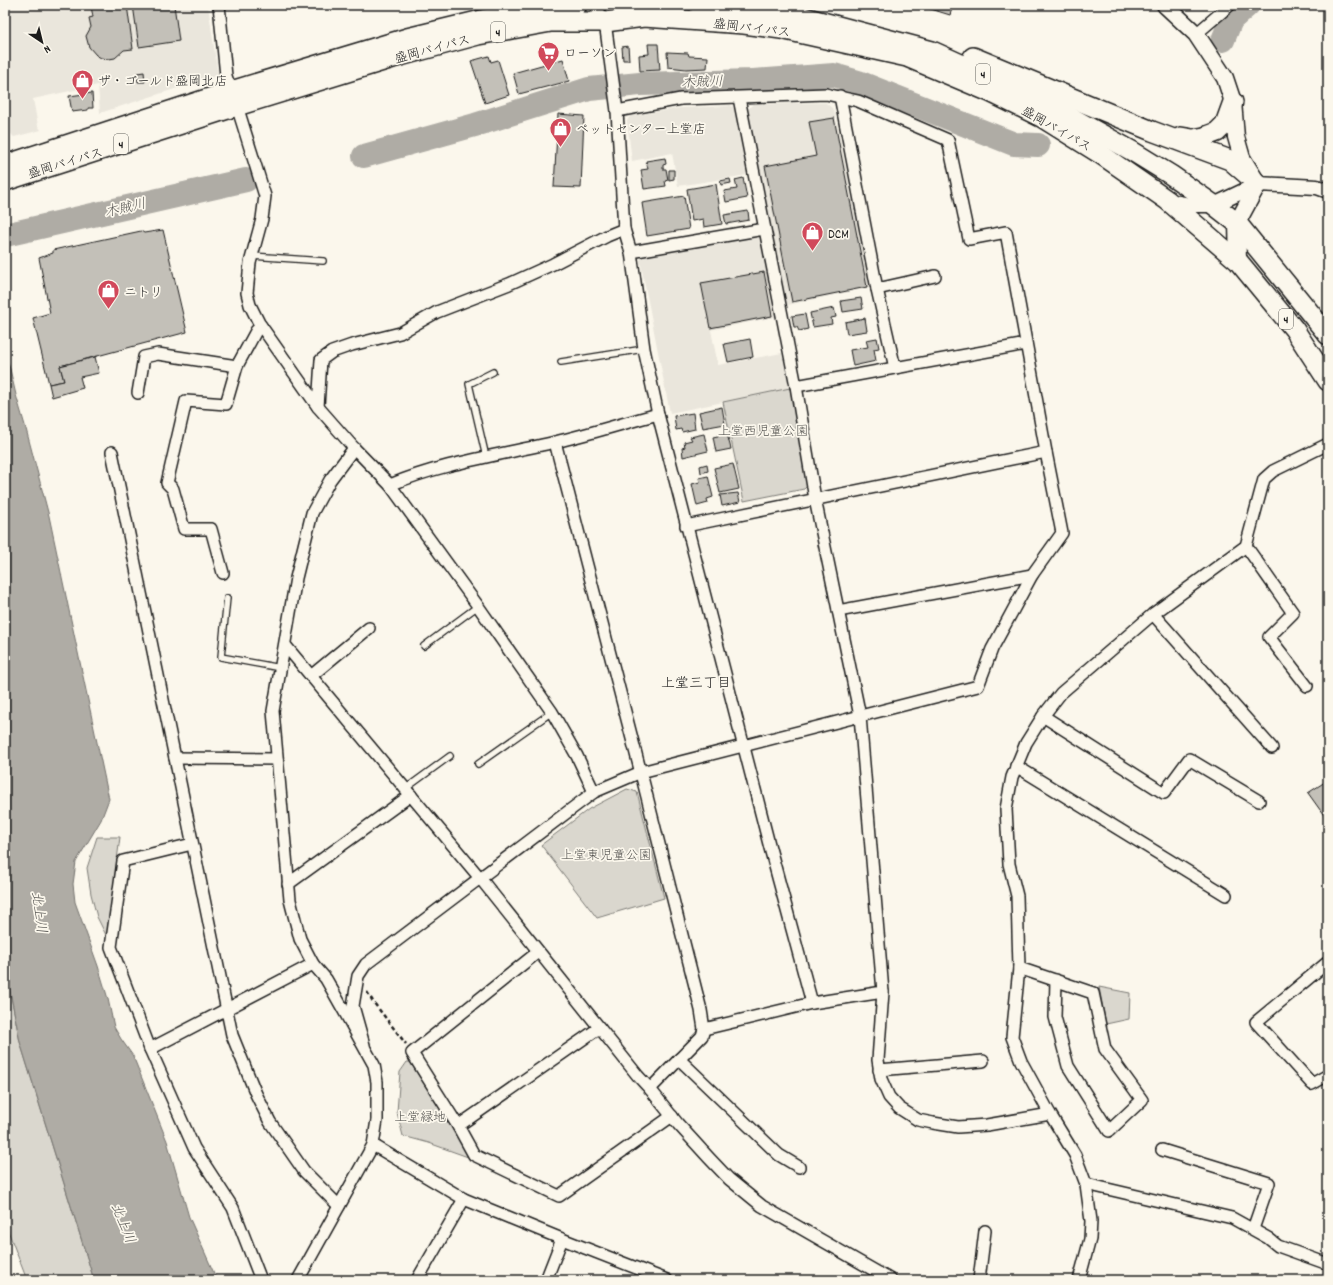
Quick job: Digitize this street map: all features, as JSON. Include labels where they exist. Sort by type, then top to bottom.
[{"type":"highway","name":"盛岡バイパス","points":[[5,181],[407,38],[494,17],[577,5]]},
{"type":"highway","name":"盛岡バイパス","points":[[698,5],[796,15],[932,51],[1040,100],[1132,151],[1171,175],[1237,223],[1328,335]]},
{"type":"highway","points":[[800,5],[918,34],[1152,130],[1230,160],[1258,184]]},
{"type":"highway","name":"盛岡バイパス","points":[[5,165],[234,99],[478,35],[551,22],[605,22],[644,17],[744,24],[781,29],[907,57],[990,92],[1041,117],[1102,155],[1167,200],[1238,261],[1294,329],[1328,381]]},
{"type":"highway","points":[[1152,130],[1194,139],[1204,137],[1217,132],[1225,124],[1233,102]]},
{"type":"main road","points":[[1165,5],[1196,34],[1225,78],[1233,102],[1236,137],[1242,158],[1258,184],[1237,223],[1238,261]]},
{"type":"street","points":[[219,5],[226,76],[265,196],[262,218],[252,256],[247,293],[250,305],[261,326],[318,407],[354,448],[390,485],[478,606],[552,712],[577,756],[594,792]]},
{"type":"street","points":[[595,5],[605,22],[617,111],[624,229],[631,252],[644,349],[658,414],[770,848],[812,1003]]},
{"type":"street","points":[[1196,34],[1230,5]]},
{"type":"street","points":[[364,1045],[353,1006],[358,976],[366,964],[594,792],[641,772],[978,686],[992,649],[1032,575],[1062,533],[1006,232],[968,240],[948,140],[858,101],[826,94],[681,99],[617,111]]},
{"type":"street","points":[[840,96],[878,290],[895,368]]},
{"type":"street","points":[[739,98],[796,386],[815,499],[860,716],[883,992],[878,1060],[881,1079],[889,1097],[899,1108],[918,1120],[958,1128],[987,1125],[1050,1114]]},
{"type":"street","points":[[1167,200],[1189,205],[1214,205],[1258,184],[1317,186],[1328,191]]},
{"type":"street","points":[[318,407],[321,360],[332,352],[352,345],[400,333],[437,312],[553,264],[607,236],[624,229]]},
{"type":"street","points":[[631,252],[764,229]]},
{"type":"street","points":[[878,290],[935,276]]},
{"type":"street","points":[[223,573],[211,529],[184,529],[173,489],[167,483],[186,401],[226,404],[237,366],[256,331],[261,326]]},
{"type":"street","points":[[796,386],[1026,344]]},
{"type":"street","points":[[138,394],[144,357],[158,354],[237,366]]},
{"type":"street","points":[[390,485],[414,475],[555,442],[658,414]]},
{"type":"street","points":[[555,442],[641,772],[701,1010],[704,1029],[702,1036],[650,1089]]},
{"type":"street","points":[[1079,1280],[1090,1239],[1091,1221],[1086,1184],[1075,1154],[1050,1114],[1021,1061],[1012,1037],[1019,968],[1016,896],[1010,864],[1006,809],[1012,777],[1026,742],[1043,716],[1061,693],[1153,614],[1246,546],[1264,479],[1273,471],[1328,444]]},
{"type":"street","points":[[298,1280],[373,1145],[377,1120],[377,1082],[374,1065],[326,979],[313,964],[300,939],[290,900],[273,712],[296,578],[312,513],[330,480],[354,448]]},
{"type":"street","points":[[112,452],[232,1036],[242,1063],[270,1122],[304,1171],[339,1206]]},
{"type":"street","points":[[686,526],[1046,452]]},
{"type":"street","points":[[1246,546],[1293,613],[1269,637],[1307,686]]},
{"type":"street","points":[[838,611],[1032,575]]},
{"type":"street","points":[[1153,614],[1272,748]]},
{"type":"street","points":[[311,676],[369,628]]},
{"type":"street","points":[[285,645],[480,878],[638,1076],[729,1179],[762,1206],[890,1280]]},
{"type":"street","points":[[1043,716],[1164,793],[1189,759],[1259,801]]},
{"type":"street","points":[[175,758],[277,758]]},
{"type":"street","points":[[1016,766],[1226,895]]},
{"type":"street","points":[[288,884],[408,792]]},
{"type":"street","points":[[192,844],[123,861],[111,948],[150,1049],[194,1148],[233,1208],[261,1280]]},
{"type":"street","points":[[538,952],[412,1053],[458,1126],[474,1155],[559,1196],[672,1116]]},
{"type":"street","points":[[1328,962],[1256,1022],[1312,1084],[1328,1075]]},
{"type":"street","points":[[150,1049],[313,964]]},
{"type":"street","points":[[1019,968],[1056,980],[1093,993],[1105,1049],[1142,1100],[1109,1131],[1068,1066],[1055,1018],[1056,980]]},
{"type":"street","points":[[704,1029],[812,1003],[883,992]]},
{"type":"street","points":[[458,1126],[599,1028]]},
{"type":"street","points":[[679,1059],[779,1155],[799,1167]]},
{"type":"street","points":[[879,1070],[984,1061]]},
{"type":"street","points":[[373,1145],[464,1199],[667,1280]]},
{"type":"street","points":[[1162,1150],[1269,1183],[1253,1229]]},
{"type":"street","points":[[1086,1184],[1232,1218],[1268,1238],[1278,1246],[1328,1264]]},
{"type":"street","points":[[417,1280],[464,1199]]},
{"type":"street","points":[[979,1280],[985,1231]]},
{"type":"street","points":[[546,1280],[562,1239]]},
{"type":"lane","points":[[252,256],[323,261]]},
{"type":"lane","points":[[561,362],[644,349]]},
{"type":"lane","points":[[486,457],[468,384],[493,372]]},
{"type":"lane","points":[[227,598],[221,657],[281,668]]},
{"type":"lane","points":[[424,646],[478,606]]},
{"type":"lane","points":[[478,764],[552,712]]},
{"type":"lane","points":[[408,792],[450,756]]},
{"type":"path","points":[[365,988],[374,1003],[412,1053]]},
{"type":"shaded area","points":[[5,5],[208,5],[218,75],[100,113],[98,85],[33,99],[38,126],[41,130],[14,137],[5,128]]},
{"type":"shaded area","points":[[826,103],[834,110],[871,287],[774,308],[775,317],[711,330],[718,365],[782,353],[790,388],[670,413],[640,260],[642,257],[772,234],[760,173],[678,186],[672,153],[632,161],[627,121],[630,116],[680,108],[730,105],[734,108],[749,108],[753,104]]},
{"type":"green space","name":"上堂西児童公園","points":[[790,388],[808,485],[804,489],[744,501],[723,402]]},
{"type":"green space","name":"上堂東児童公園","points":[[627,789],[637,792],[664,898],[597,918],[541,845],[589,809]]},
{"type":"green space","points":[[97,837],[120,837],[107,937],[97,917],[91,894],[87,868]]},
{"type":"green space","points":[[5,966],[20,1042],[94,1280],[27,1280],[5,1223]]},
{"type":"green space","points":[[1099,987],[1130,993],[1129,1019],[1106,1024]]},
{"type":"green space","name":"上堂緑地","points":[[407,1062],[410,1062],[458,1137],[468,1157],[429,1143],[403,1136],[397,1112],[400,1072]]},
{"type":"water","name":"北上川","points":[[5,354],[49,516],[109,799],[101,820],[76,862],[73,884],[75,902],[98,966],[108,999],[114,1027],[133,1056],[167,1141],[189,1217],[217,1280],[94,1280],[20,1042],[5,966]]},
{"type":"building","points":[[82,5],[127,5],[133,49],[124,50],[115,58],[109,59],[101,58],[96,55],[89,47],[86,36],[91,27],[89,18],[93,17],[91,6],[82,7]]},
{"type":"building","points":[[133,5],[174,5],[179,41],[139,47]]},
{"type":"building","points":[[918,5],[953,5],[950,15]]},
{"type":"building","points":[[648,44],[658,44],[660,70],[640,71],[639,55],[649,54]]},
{"type":"building","points":[[628,46],[629,60],[623,60],[622,47]]},
{"type":"building","points":[[667,52],[688,53],[689,56],[708,57],[707,68],[686,69],[668,67]]},
{"type":"building","points":[[489,56],[491,62],[498,60],[509,95],[485,103],[471,61]]},
{"type":"building","points":[[563,59],[569,81],[519,94],[513,73]]},
{"type":"building","points":[[144,72],[145,82],[138,82],[137,73]]},
{"type":"building","points":[[92,93],[93,108],[72,112],[69,96]]},
{"type":"building","points":[[558,114],[584,116],[581,188],[554,187]]},
{"type":"building","points":[[834,118],[867,287],[792,302],[765,166],[816,156],[809,122]]},
{"type":"building","points":[[665,158],[666,164],[663,165],[663,169],[666,169],[668,180],[665,181],[666,186],[644,189],[641,170],[648,169],[646,161]]},
{"type":"building","points":[[669,170],[674,170],[674,179],[669,180]]},
{"type":"building","points":[[743,178],[747,198],[726,202],[724,191],[737,189],[735,180]]},
{"type":"building","points":[[730,179],[731,183],[721,185],[720,181]]},
{"type":"building","points":[[716,184],[722,224],[704,227],[703,219],[692,221],[687,189]]},
{"type":"building","points":[[684,196],[689,229],[647,236],[642,203]]},
{"type":"building","points":[[748,211],[749,220],[726,224],[724,215]]},
{"type":"building","points":[[163,230],[187,332],[60,366],[64,381],[49,384],[33,318],[50,313],[39,258],[53,253],[53,250],[141,231],[144,233]]},
{"type":"building","points":[[764,272],[772,316],[710,328],[701,283]]},
{"type":"building","points":[[861,298],[863,309],[843,312],[841,301]]},
{"type":"building","points":[[834,308],[836,317],[831,318],[832,324],[813,327],[810,313]]},
{"type":"building","points":[[805,314],[808,329],[799,331],[797,327],[794,327],[792,316]]},
{"type":"building","points":[[865,318],[867,331],[847,334],[845,322]]},
{"type":"building","points":[[877,338],[879,348],[874,349],[876,361],[853,366],[850,350],[868,347],[866,340]]},
{"type":"building","points":[[750,339],[753,357],[728,362],[724,344]]},
{"type":"building","points":[[95,357],[99,373],[80,377],[83,388],[52,397],[49,384],[64,381],[60,366]]},
{"type":"building","points":[[722,407],[725,424],[703,428],[699,412]]},
{"type":"building","points":[[693,413],[695,429],[682,432],[681,429],[676,430],[674,416]]},
{"type":"building","points":[[704,434],[708,451],[683,457],[682,448],[685,447],[684,442],[692,440],[690,437]]},
{"type":"building","points":[[727,434],[731,449],[716,452],[713,437]]},
{"type":"building","points":[[707,464],[708,471],[701,473],[700,466]]},
{"type":"building","points":[[733,464],[739,489],[720,493],[714,468]]},
{"type":"building","points":[[708,476],[713,497],[707,499],[708,503],[697,506],[692,484],[700,482],[699,478]]},
{"type":"building","points":[[738,493],[740,502],[722,506],[720,495]]},
{"type":"building","points":[[1328,780],[1328,821],[1308,793]]},
{"type":"waterway","name":"木賊川","points":[[1223,40],[1231,20],[1248,5]]},
{"type":"waterway","name":"木賊川","points":[[364,156],[475,125],[589,89],[640,84],[753,81],[834,75],[858,82],[1014,144],[1038,145]]},
{"type":"waterway","name":"木賊川","points":[[5,235],[246,180]]},
{"type":"place","name":"ローソン","points":[[548,72]]},
{"type":"place","name":"ザ・ゴールド盛岡北店","points":[[82,100]]},
{"type":"place","name":"ペットセンター上堂店","points":[[561,148]]},
{"type":"place","name":"DCM","points":[[813,252]]},
{"type":"place","name":"ニトリ","points":[[109,310]]},
{"type":"district","name":"上堂三丁目","points":[[696,682]]}]
